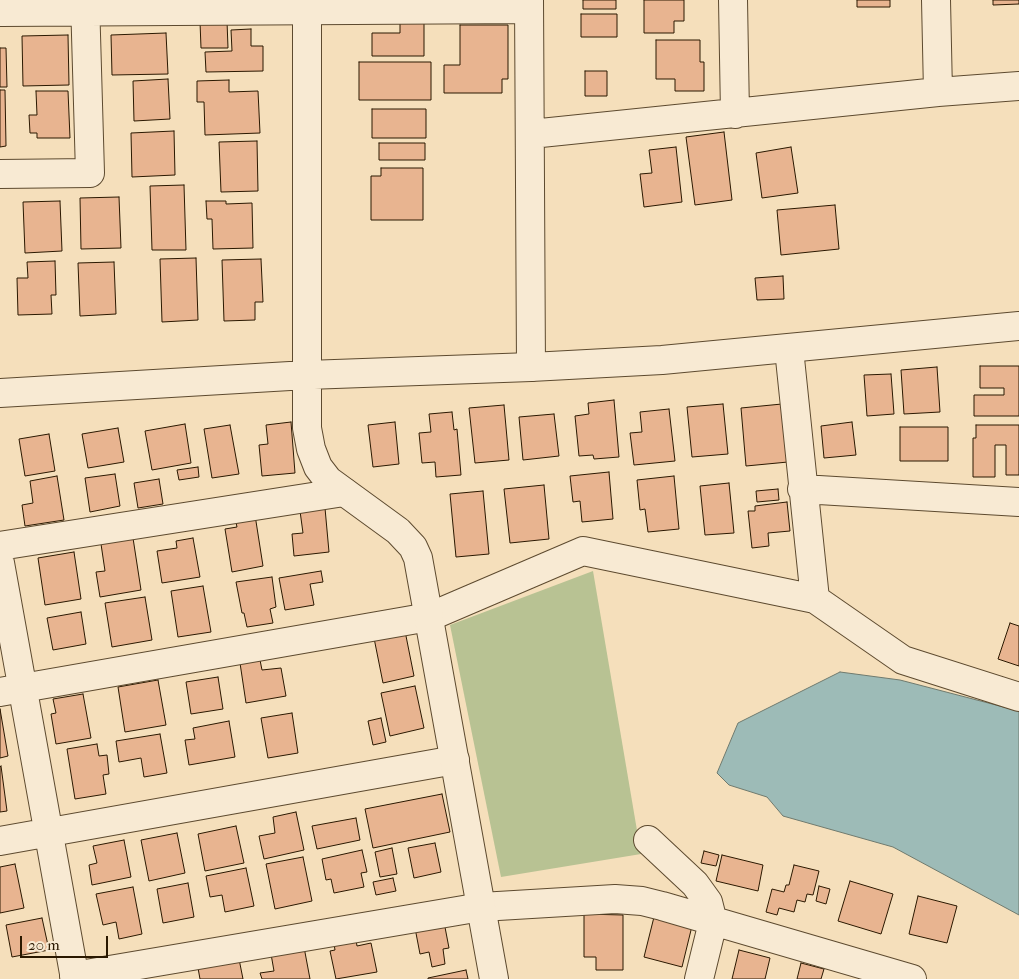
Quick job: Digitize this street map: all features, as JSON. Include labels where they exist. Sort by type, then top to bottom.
[{"type":"street","points":[[733,0],[735,114]]},
{"type":"street","points":[[936,0],[938,92]]},
{"type":"street","points":[[0,12],[85,6],[529,4],[531,367]]},
{"type":"street","points":[[0,174],[90,173],[85,6]]},
{"type":"street","points":[[307,6],[307,428],[311,449],[318,467],[328,480],[398,531],[413,547],[419,565],[429,617],[494,979]]},
{"type":"street","points":[[531,134],[938,92],[1019,86]]},
{"type":"street","points":[[0,394],[307,375],[531,367],[789,349],[1019,326]]},
{"type":"street","points":[[789,349],[802,489],[815,599]]},
{"type":"street","points":[[802,489],[1019,502]]},
{"type":"street","points":[[0,546],[344,492]]},
{"type":"street","points":[[11,690],[429,617],[583,551],[815,599],[903,660],[1019,697]]},
{"type":"street","points":[[0,563],[11,690],[47,832],[75,977],[481,907],[615,899],[642,901],[714,922],[857,971],[912,979]]},
{"type":"street","points":[[0,841],[455,760]]},
{"type":"street","points":[[648,840],[695,884],[708,902],[714,922],[698,979]]},
{"type":"green space","points":[[593,571],[641,854],[501,877],[450,625]]},
{"type":"water","points":[[840,672],[900,680],[1019,711],[1019,915],[893,847],[783,816],[767,797],[729,785],[717,773],[738,723]]},
{"type":"building","points":[[583,0],[616,0],[616,9],[583,9]]},
{"type":"building","points":[[644,0],[684,0],[684,21],[674,21],[674,33],[644,33]]},
{"type":"building","points":[[857,0],[890,0],[890,7],[857,7]]},
{"type":"building","points":[[993,0],[1019,0],[1019,4],[993,5]]},
{"type":"building","points":[[581,14],[617,14],[617,37],[581,37]]},
{"type":"building","points":[[400,20],[424,20],[424,56],[372,56],[372,33],[400,33]]},
{"type":"building","points":[[227,21],[228,48],[201,48],[200,22]]},
{"type":"building","points":[[460,25],[508,25],[508,79],[502,79],[502,93],[444,93],[444,65],[460,65]]},
{"type":"building","points":[[251,29],[251,46],[263,46],[263,71],[206,72],[205,52],[232,51],[231,30]]},
{"type":"building","points":[[166,33],[168,74],[112,75],[111,35]]},
{"type":"building","points":[[68,35],[69,85],[23,86],[22,36]]},
{"type":"building","points":[[656,40],[700,40],[700,62],[704,62],[704,91],[675,91],[675,79],[656,79]]},
{"type":"building","points":[[0,48],[6,48],[7,87],[0,87]]},
{"type":"building","points":[[359,62],[431,62],[431,100],[359,100]]},
{"type":"building","points":[[585,71],[607,71],[607,96],[585,96]]},
{"type":"building","points":[[168,79],[170,119],[134,121],[133,81]]},
{"type":"building","points":[[229,80],[229,92],[258,91],[260,133],[205,135],[204,102],[197,102],[197,81]]},
{"type":"building","points":[[0,90],[5,90],[6,146],[0,147]]},
{"type":"building","points":[[36,91],[68,91],[70,138],[37,138],[37,133],[30,133],[29,115],[37,115]]},
{"type":"building","points":[[372,109],[426,109],[426,138],[372,138]]},
{"type":"building","points":[[174,131],[175,175],[132,177],[131,133]]},
{"type":"building","points":[[724,132],[732,200],[695,205],[686,137]]},
{"type":"building","points":[[257,141],[258,191],[221,192],[219,142]]},
{"type":"building","points":[[379,143],[425,143],[425,160],[379,160]]},
{"type":"building","points":[[676,147],[682,202],[644,207],[640,174],[652,173],[649,150]]},
{"type":"building","points":[[791,147],[798,193],[762,198],[756,153]]},
{"type":"building","points":[[381,168],[423,168],[423,220],[371,220],[371,176],[381,176]]},
{"type":"building","points":[[184,185],[186,250],[152,250],[150,186]]},
{"type":"building","points":[[119,197],[121,248],[81,249],[80,198]]},
{"type":"building","points":[[60,201],[62,251],[25,253],[23,202]]},
{"type":"building","points":[[206,201],[226,201],[226,204],[252,203],[253,248],[213,249],[212,219],[207,219]]},
{"type":"building","points":[[835,205],[839,249],[781,255],[777,210]]},
{"type":"building","points":[[196,258],[198,320],[162,322],[160,259]]},
{"type":"building","points":[[261,259],[263,302],[255,302],[255,320],[224,321],[222,260]]},
{"type":"building","points":[[55,261],[56,295],[51,295],[52,314],[18,315],[17,278],[28,278],[27,262]]},
{"type":"building","points":[[114,262],[116,314],[80,316],[78,263]]},
{"type":"building","points":[[783,276],[784,299],[757,300],[755,278]]},
{"type":"building","points":[[980,366],[1019,366],[1019,416],[974,416],[974,395],[1004,395],[1004,388],[980,388]]},
{"type":"building","points":[[937,367],[940,412],[904,414],[901,370]]},
{"type":"building","points":[[891,374],[894,414],[867,416],[864,375]]},
{"type":"building","points":[[614,400],[619,457],[594,459],[593,455],[579,456],[575,416],[589,414],[588,403]]},
{"type":"building","points":[[723,404],[728,454],[692,457],[687,407]]},
{"type":"building","points":[[782,404],[788,462],[746,466],[741,408]]},
{"type":"building","points":[[504,405],[509,460],[475,463],[469,408]]},
{"type":"building","points":[[669,409],[675,461],[634,465],[630,433],[642,432],[640,412]]},
{"type":"building","points":[[452,412],[454,430],[457,429],[461,475],[436,477],[435,462],[422,463],[419,433],[431,432],[429,414]]},
{"type":"building","points":[[554,414],[559,456],[523,460],[519,417]]},
{"type":"building","points":[[291,422],[295,473],[262,476],[259,445],[268,444],[266,425]]},
{"type":"building","points":[[395,422],[399,464],[373,467],[368,425]]},
{"type":"building","points":[[852,422],[856,455],[824,458],[821,426]]},
{"type":"building","points":[[185,424],[191,463],[152,470],[145,431]]},
{"type":"building","points":[[230,425],[239,474],[212,478],[204,429]]},
{"type":"building","points":[[976,425],[1019,425],[1019,475],[1006,475],[1006,445],[995,445],[995,477],[973,477],[973,438],[976,438]]},
{"type":"building","points":[[900,427],[948,427],[948,461],[900,461]]},
{"type":"building","points":[[118,428],[124,462],[88,468],[82,434]]},
{"type":"building","points":[[49,434],[55,471],[25,476],[19,439]]},
{"type":"building","points":[[198,467],[199,477],[179,480],[177,470]]},
{"type":"building","points":[[609,472],[613,519],[582,522],[580,501],[573,502],[570,476]]},
{"type":"building","points":[[115,474],[120,506],[90,512],[85,478]]},
{"type":"building","points":[[57,476],[64,520],[25,526],[22,505],[33,503],[30,481]]},
{"type":"building","points":[[674,476],[679,529],[648,532],[645,509],[640,510],[637,480]]},
{"type":"building","points":[[159,479],[163,504],[138,508],[134,483]]},
{"type":"building","points":[[729,483],[734,533],[705,535],[700,486]]},
{"type":"building","points":[[544,485],[549,539],[510,543],[504,489]]},
{"type":"building","points":[[778,489],[779,500],[757,502],[756,491]]},
{"type":"building","points":[[483,491],[489,554],[456,557],[450,494]]},
{"type":"building","points":[[787,502],[790,531],[768,533],[769,546],[752,548],[748,511],[755,511],[755,506]]},
{"type":"building","points":[[325,508],[329,552],[294,556],[292,534],[303,533],[300,511]]},
{"type":"building","points":[[255,515],[263,566],[232,572],[225,529],[237,527],[235,518]]},
{"type":"building","points":[[133,538],[141,590],[100,597],[96,572],[105,571],[101,544]]},
{"type":"building","points":[[193,538],[200,577],[162,583],[157,551],[177,548],[176,541]]},
{"type":"building","points":[[74,552],[81,599],[45,605],[38,558]]},
{"type":"building","points":[[321,571],[323,582],[310,584],[314,605],[285,610],[279,578]]},
{"type":"building","points":[[272,577],[276,607],[270,609],[273,623],[247,627],[244,613],[242,613],[236,582]]},
{"type":"building","points":[[203,586],[211,632],[178,637],[171,591]]},
{"type":"building","points":[[145,597],[152,640],[112,647],[105,603]]},
{"type":"building","points":[[81,612],[86,644],[53,650],[47,618]]},
{"type":"building","points":[[1010,623],[1019,626],[1019,666],[998,659]]},
{"type":"building","points":[[405,631],[414,676],[383,683],[374,638]]},
{"type":"building","points":[[260,660],[262,670],[281,668],[286,696],[246,703],[240,663]]},
{"type":"building","points":[[218,677],[223,709],[191,714],[186,682]]},
{"type":"building","points":[[158,680],[166,725],[125,732],[118,687]]},
{"type":"building","points":[[415,686],[424,728],[390,736],[381,693]]},
{"type":"building","points":[[83,694],[91,738],[56,744],[51,714],[56,713],[53,699]]},
{"type":"building","points":[[0,709],[8,756],[0,758]]},
{"type":"building","points":[[292,713],[298,753],[268,758],[261,718]]},
{"type":"building","points":[[381,718],[386,742],[373,745],[368,721]]},
{"type":"building","points":[[229,721],[235,757],[189,765],[185,740],[195,739],[193,728]]},
{"type":"building","points":[[160,734],[167,773],[144,777],[141,758],[119,762],[116,741]]},
{"type":"building","points":[[97,744],[99,756],[107,755],[109,774],[103,775],[106,794],[75,799],[67,749]]},
{"type":"building","points":[[0,767],[7,811],[0,812]]},
{"type":"building","points":[[442,794],[450,832],[373,848],[365,809]]},
{"type":"building","points":[[296,812],[304,850],[264,859],[259,836],[275,833],[273,817]]},
{"type":"building","points":[[356,818],[360,840],[317,849],[312,826]]},
{"type":"building","points":[[236,826],[244,863],[205,871],[198,834]]},
{"type":"building","points":[[177,833],[185,873],[149,881],[141,840]]},
{"type":"building","points":[[124,840],[131,877],[92,885],[89,865],[97,863],[93,846]]},
{"type":"building","points":[[435,843],[441,872],[414,878],[408,848]]},
{"type":"building","points":[[392,848],[397,874],[380,877],[375,852]]},
{"type":"building","points":[[362,850],[367,872],[361,873],[364,887],[334,893],[331,879],[326,880],[322,859]]},
{"type":"building","points":[[704,851],[719,855],[716,866],[701,863]]},
{"type":"building","points":[[722,855],[763,865],[758,891],[716,881]]},
{"type":"building","points":[[303,857],[312,901],[275,909],[266,864]]},
{"type":"building","points":[[15,864],[24,908],[0,913],[0,867]]},
{"type":"building","points":[[794,865],[819,871],[813,895],[807,894],[805,902],[797,900],[794,912],[779,908],[777,915],[766,912],[772,889],[784,892],[786,885],[789,885]]},
{"type":"building","points":[[246,868],[254,906],[225,912],[222,895],[210,897],[206,876]]},
{"type":"building","points":[[393,878],[396,891],[376,895],[373,882]]},
{"type":"building","points":[[850,881],[893,894],[881,934],[838,921]]},
{"type":"building","points":[[188,883],[194,917],[163,923],[157,889]]},
{"type":"building","points":[[819,886],[830,889],[826,904],[816,901]]},
{"type":"building","points":[[133,887],[142,934],[119,939],[116,922],[103,925],[96,894]]},
{"type":"building","points":[[918,896],[957,906],[947,943],[909,934]]},
{"type":"building","points":[[584,914],[623,915],[623,970],[596,970],[596,957],[584,957]]},
{"type":"building","points":[[654,917],[692,926],[682,967],[644,957]]},
{"type":"building","points":[[42,918],[49,950],[12,957],[6,925]]},
{"type":"building","points":[[444,922],[449,948],[443,949],[445,964],[432,967],[429,952],[420,954],[415,928]]},
{"type":"building","points":[[356,940],[357,946],[371,943],[377,972],[336,979],[330,951],[335,950],[334,944]]},
{"type":"building","points":[[304,947],[310,979],[262,979],[260,973],[274,971],[271,954]]},
{"type":"building","points":[[739,950],[770,958],[765,979],[732,979]]},
{"type":"building","points":[[239,959],[243,979],[200,979],[198,968]]},
{"type":"building","points":[[801,963],[824,969],[821,979],[797,979]]},
{"type":"building","points":[[466,970],[468,979],[428,979],[428,978]]}]
